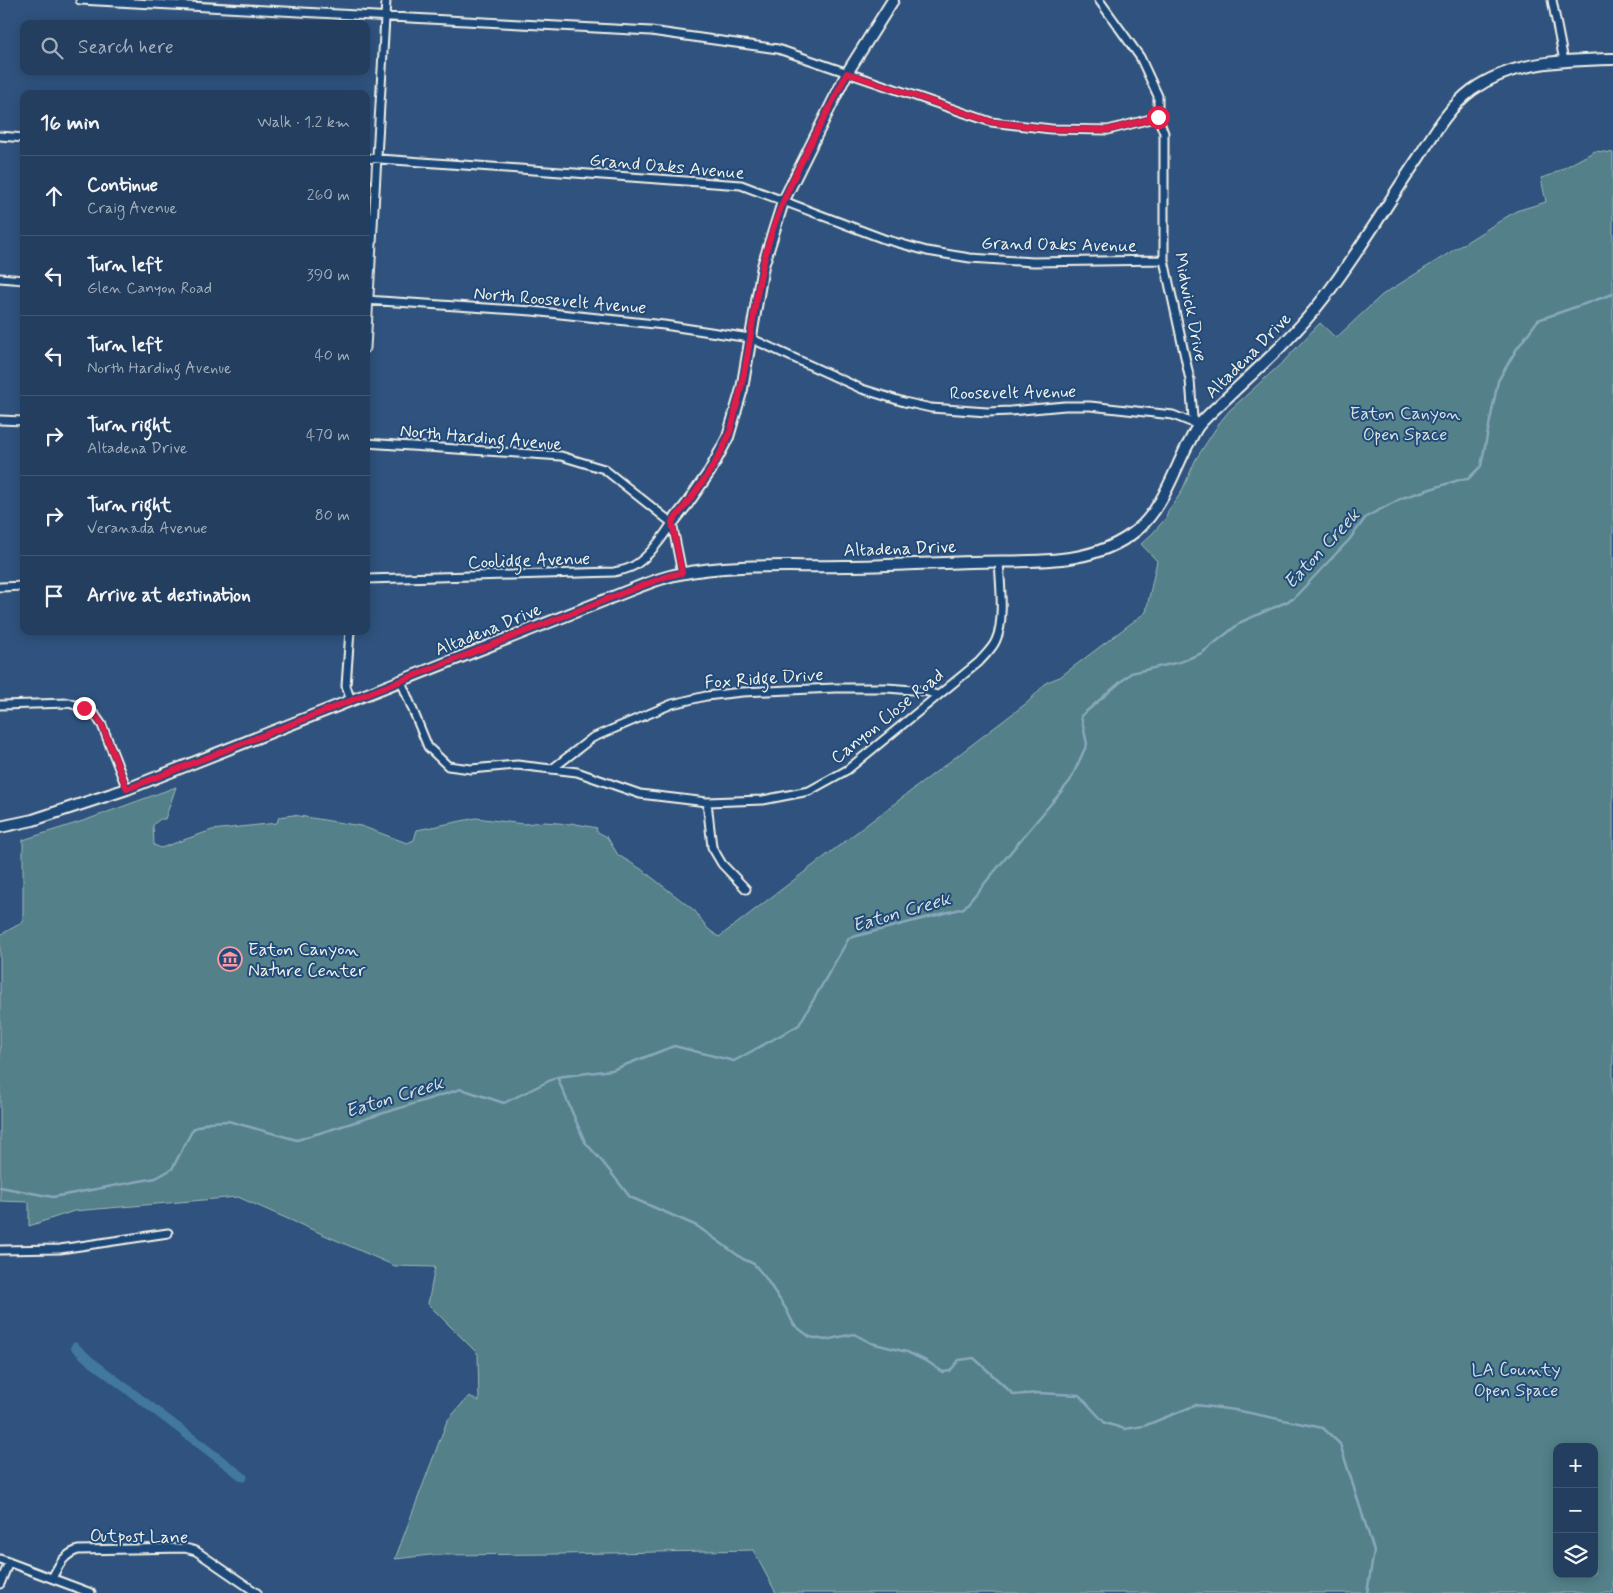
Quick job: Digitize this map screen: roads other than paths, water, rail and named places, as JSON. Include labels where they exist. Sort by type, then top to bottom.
[{"type":"main road","points":[[672,522],[710,471],[728,437],[742,389],[763,266],[783,202],[847,73],[893,0]]},
{"type":"main road","name":"Altadena Drive","points":[[0,827],[33,820],[127,789],[668,576],[742,567],[847,566],[1074,558],[1089,555],[1120,541],[1137,530],[1149,517],[1163,496],[1198,425],[1291,337],[1324,298],[1361,247],[1403,179],[1456,104],[1472,90],[1504,74],[1522,68],[1564,61],[1613,59]]},
{"type":"street","points":[[80,0],[651,31],[778,49],[992,122],[1051,129],[1108,130],[1158,117]]},
{"type":"street","points":[[370,264],[386,0]]},
{"type":"street","name":"Midwick Drive","points":[[1100,0],[1140,56],[1158,96],[1158,117],[1164,133],[1164,260],[1190,380],[1193,418],[1198,425]]},
{"type":"street","points":[[1552,0],[1564,61]]},
{"type":"street","points":[[0,136],[20,138]]},
{"type":"street","name":"Grand Oaks Avenue","points":[[370,158],[741,185],[884,239],[949,255],[1026,262],[1164,260]]},
{"type":"street","points":[[0,278],[20,280]]},
{"type":"street","name":"North Roosevelt Avenue","points":[[370,300],[532,311],[664,325],[750,338]]},
{"type":"street","name":"Roosevelt Avenue","points":[[750,338],[862,389],[917,405],[947,410],[987,412],[1090,406],[1173,415],[1198,425]]},
{"type":"street","points":[[0,420],[20,421]]},
{"type":"street","name":"North Harding Avenue","points":[[370,443],[561,456],[604,469],[672,522]]},
{"type":"street","points":[[672,522],[682,573]]},
{"type":"street","name":"Coolidge Avenue","points":[[370,579],[614,572],[630,568],[641,561],[672,522]]},
{"type":"street","name":"Canyon Close Road","points":[[401,682],[428,746],[448,766],[471,769],[516,765],[577,772],[640,794],[707,802],[762,800],[809,791],[847,770],[978,662],[996,640],[1000,618],[999,561]]},
{"type":"street","points":[[0,587],[20,586]]},
{"type":"street","points":[[350,635],[346,686],[351,701]]},
{"type":"street","name":"Fox Ridge Drive","points":[[552,769],[592,738],[672,704],[706,696],[742,692],[834,688],[886,688],[925,691],[937,695]]},
{"type":"street","points":[[0,705],[68,703],[84,708],[95,715],[102,725],[127,789]]},
{"type":"street","points":[[707,802],[712,847],[722,864],[746,889]]},
{"type":"street","points":[[0,1250],[60,1248],[168,1233]]},
{"type":"street","name":"Outpost Lane","points":[[52,1578],[61,1560],[78,1550],[186,1548],[196,1551],[257,1593]]},
{"type":"street","points":[[0,1558],[91,1593]]},
{"type":"street","points":[[0,1584],[9,1562]]},
{"type":"waterway","name":"Eaton Creek","points":[[0,1187],[53,1197],[156,1178],[172,1169],[193,1129],[209,1122],[228,1121],[297,1140],[461,1089],[504,1103],[557,1077],[612,1070],[674,1046],[734,1061],[799,1025],[849,938],[964,908],[1070,781],[1087,744],[1081,716],[1131,673],[1180,662],[1202,653],[1241,622],[1293,599],[1349,540],[1366,517],[1402,498],[1459,480],[1468,479],[1481,466],[1498,381],[1516,350],[1538,320],[1613,294]]},
{"type":"waterway","points":[[557,1077],[585,1142],[630,1197],[697,1226],[743,1259],[754,1264],[786,1309],[794,1325],[810,1337],[825,1340],[854,1334],[871,1343],[907,1352],[943,1372],[950,1371],[959,1360],[974,1358],[1014,1395],[1037,1393],[1079,1395],[1105,1423],[1125,1429],[1144,1426],[1196,1405],[1235,1410],[1323,1428],[1340,1444],[1374,1551],[1367,1593]]},
{"type":"waterway","points":[[75,1347],[89,1360],[243,1477]]},
{"type":"place","name":"Eaton Canyon Nature Center","points":[[230,959]]},
{"type":"park label","name":"Eaton Canyon Open Space","points":[[1405,423]]},
{"type":"park label","name":"LA County Open Space","points":[[1516,1379]]}]
